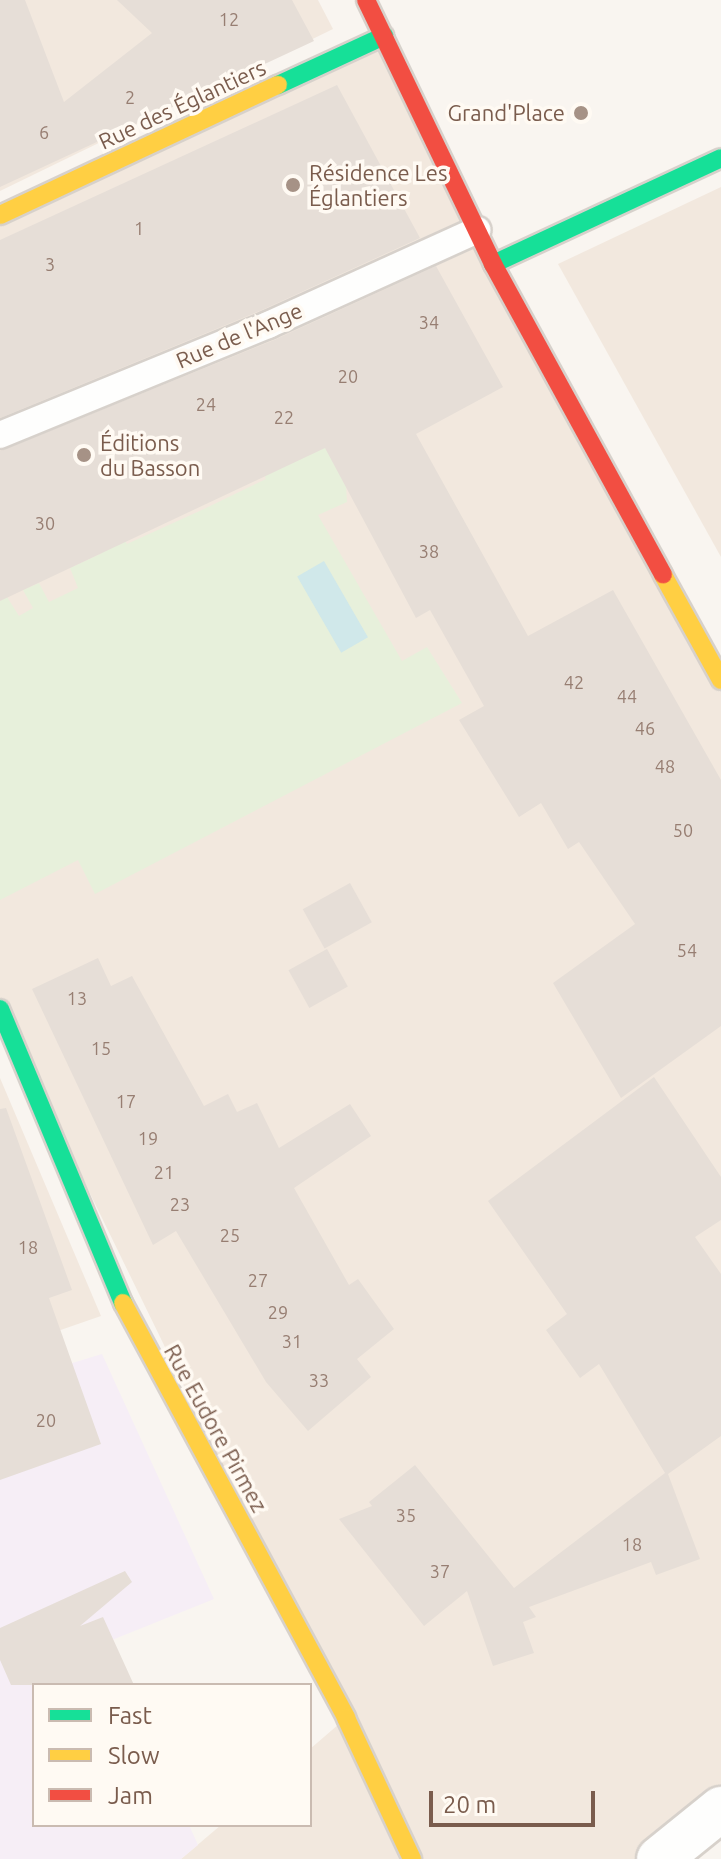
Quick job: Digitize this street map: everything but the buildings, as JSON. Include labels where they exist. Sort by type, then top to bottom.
[{"type":"street","points":[[366,0],[493,264],[721,680]]},
{"type":"street","name":"Rue des Églantiers","points":[[0,215],[384,36]]},
{"type":"street","points":[[493,264],[721,158]]},
{"type":"street","name":"Rue Eudore Pirmez","points":[[0,1009],[132,1324],[346,1718],[412,1859]]},
{"type":"street","points":[[659,1859],[721,1809]]},
{"type":"lane","name":"Rue de l'Ange","points":[[0,435],[268,325],[477,230]]},
{"type":"shaded area","points":[[0,0],[318,0],[333,29],[0,191]]},
{"type":"shaded area","points":[[384,36],[721,680],[721,1809],[659,1859],[181,1859],[219,1827],[312,1827],[312,1747],[346,1718],[0,1009],[0,215]]},
{"type":"shaded area","points":[[721,187],[721,557],[558,264]]},
{"type":"shaded area","points":[[0,1078],[101,1316],[0,1351]]},
{"type":"shaded area","points":[[102,1354],[214,1599],[107,1642],[37,1683],[32,1683],[32,1827],[190,1827],[198,1845],[181,1859],[0,1859],[0,1385]]},
{"type":"green space","points":[[320,434],[346,485],[347,502],[318,515],[402,661],[427,647],[462,703],[95,894],[78,860],[0,900],[0,600],[7,597],[19,616],[33,608],[23,590],[39,583],[49,602],[78,588],[70,568],[102,553],[96,537],[116,527],[127,544],[204,509],[266,479],[260,465]]},
{"type":"water","points":[[324,561],[368,637],[341,653],[297,576]]},
{"type":"traffic: fast","points":[[278,85],[384,36]]},
{"type":"traffic: fast","points":[[493,264],[721,158]]},
{"type":"traffic: fast","points":[[0,1009],[123,1303]]},
{"type":"traffic: slow","points":[[0,215],[278,85]]},
{"type":"traffic: slow","points":[[663,575],[721,680]]},
{"type":"traffic: slow","points":[[123,1303],[346,1718],[412,1859]]},
{"type":"traffic: jam","points":[[366,0],[493,264],[663,575]]},
{"type":"place","name":"Grand'Place","points":[[581,113]]},
{"type":"place","name":"Résidence Les Églantiers","points":[[293,185]]},
{"type":"place","name":"Éditions du Basson","points":[[84,455]]}]
